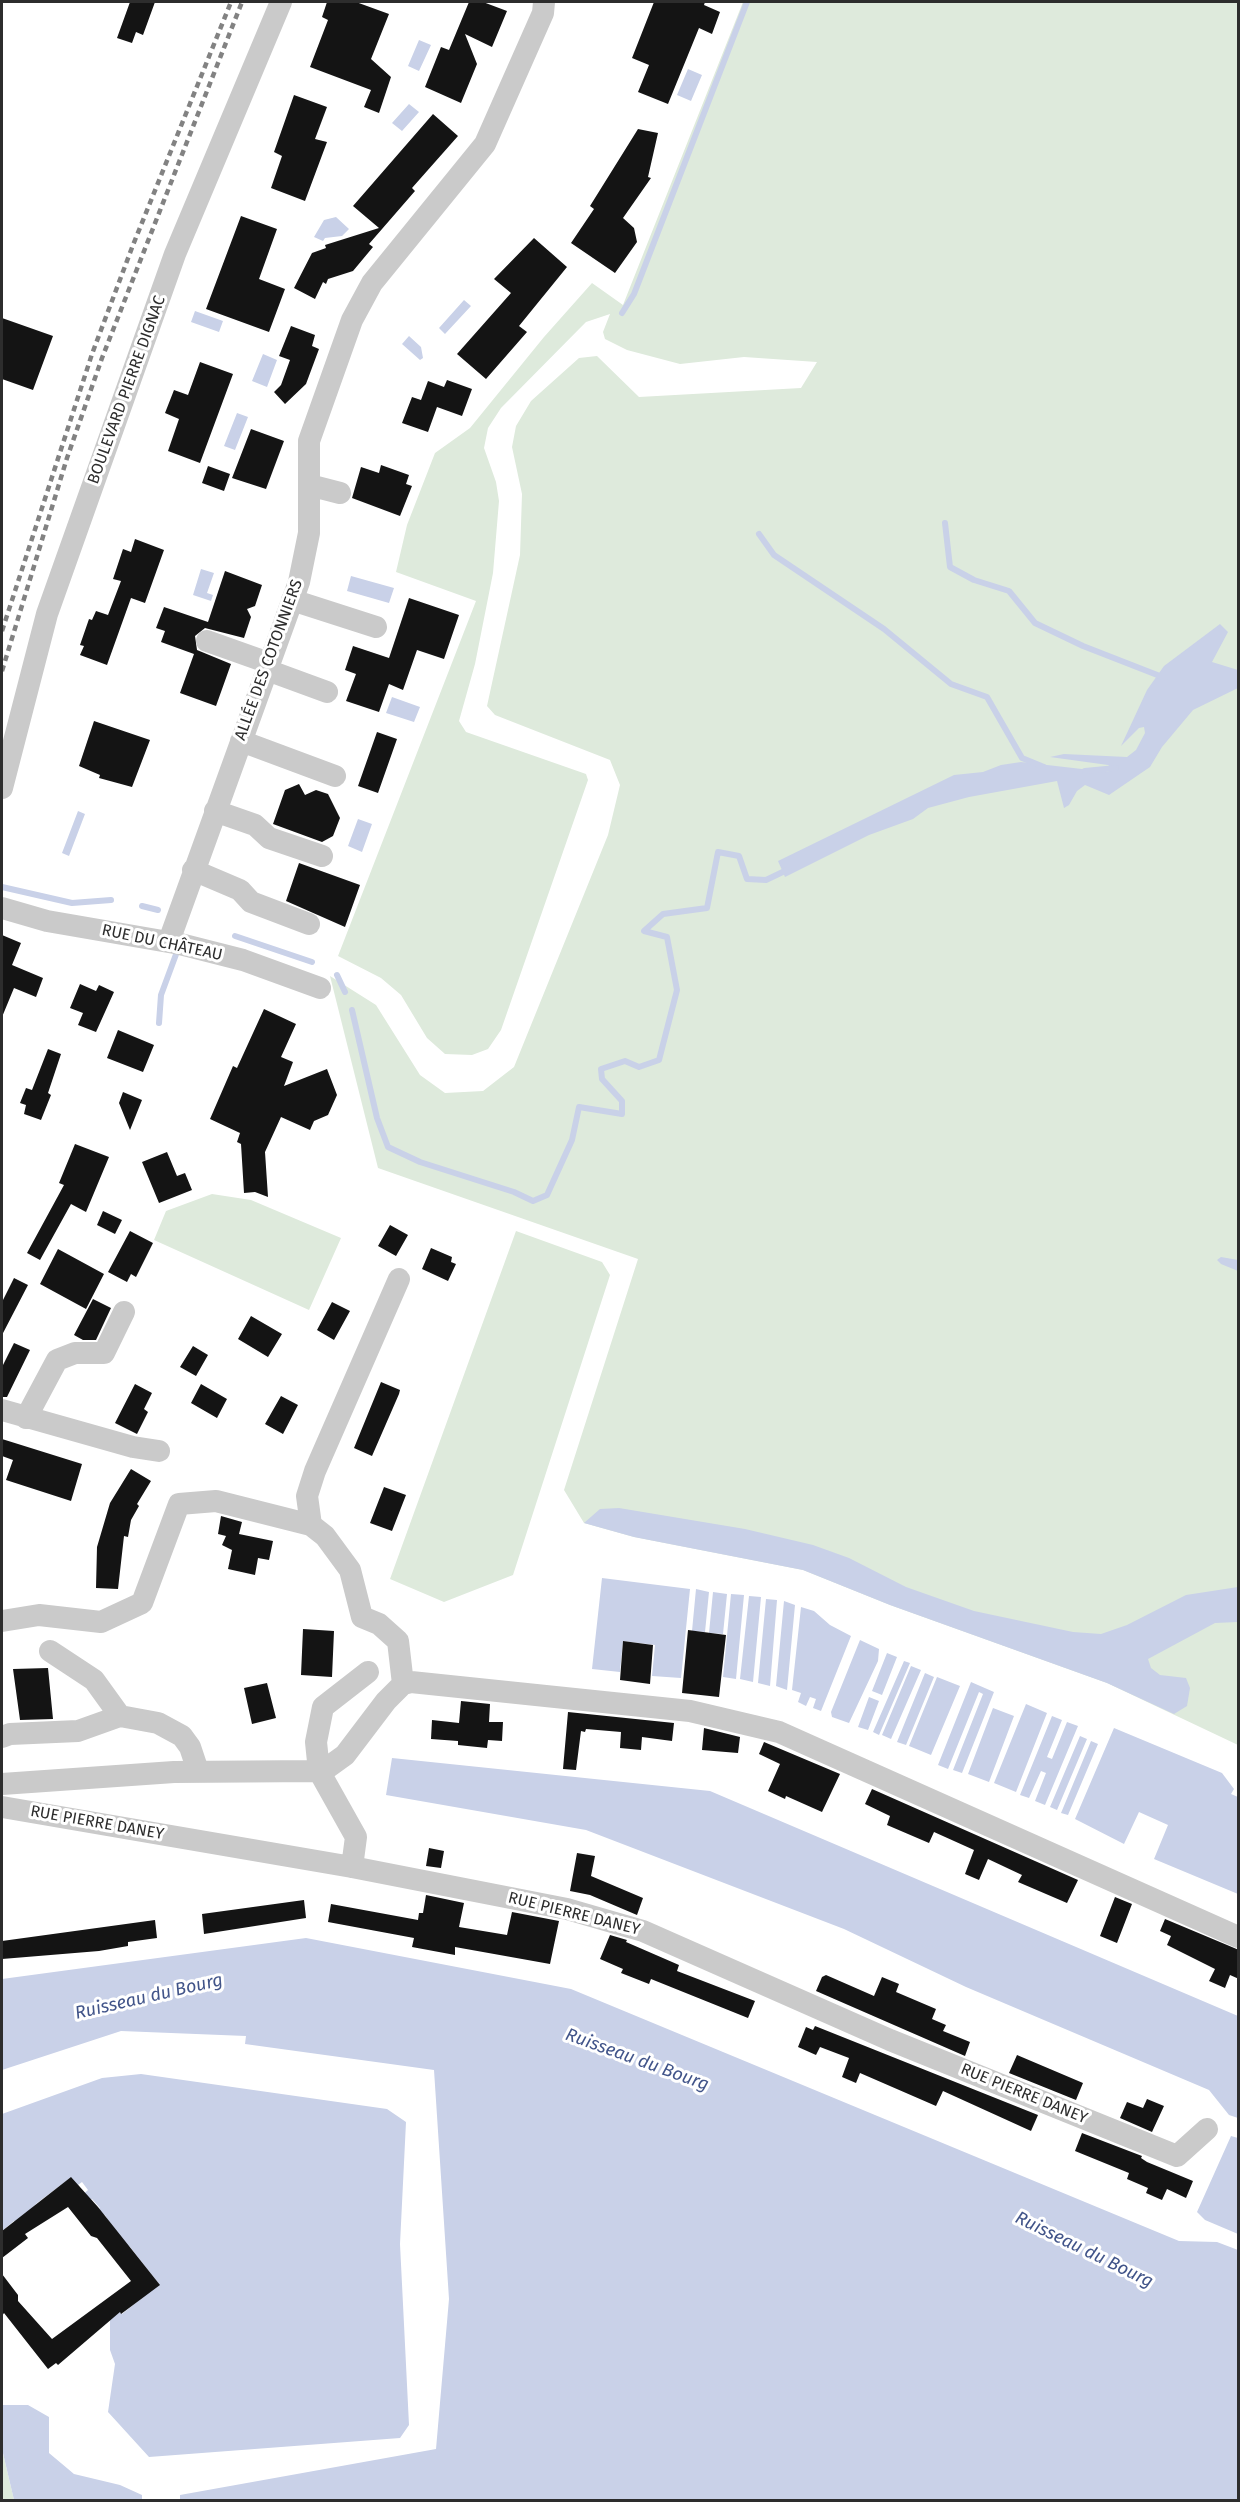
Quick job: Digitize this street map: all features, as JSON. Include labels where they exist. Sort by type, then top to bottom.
[{"type":"street","name":"BOULEVARD PIERRE DIGNAC","points":[[2,789],[47,614],[175,254],[281,2]]},
{"type":"street","name":"ALLÉE DES COTONNIERS","points":[[169,941],[299,582],[309,534],[309,441],[352,320],[372,283],[485,144],[543,13],[544,2]]},
{"type":"street","points":[[309,485],[340,494]]},
{"type":"street","points":[[292,600],[376,627]]},
{"type":"street","points":[[207,641],[327,692]]},
{"type":"street","points":[[241,741],[335,776]]},
{"type":"street","points":[[215,811],[255,825],[269,838],[322,856]]},
{"type":"street","points":[[193,870],[240,890],[251,902],[309,924]]},
{"type":"street","name":"RUE DU CHÂTEAU","points":[[2,908],[47,921],[169,941],[243,960],[320,988]]},
{"type":"street","points":[[311,1525],[307,1496],[315,1471],[399,1279]]},
{"type":"street","points":[[26,1418],[57,1360],[75,1353],[104,1353],[124,1312]]},
{"type":"street","points":[[2,1410],[133,1447],[159,1451]]},
{"type":"street","points":[[2,1621],[39,1615],[101,1622],[142,1603],[179,1504],[216,1501],[311,1525],[325,1536],[350,1570],[362,1617],[379,1624],[398,1641],[403,1684]]},
{"type":"street","points":[[50,1651],[94,1680],[120,1716]]},
{"type":"street","points":[[352,1867],[356,1837],[319,1771],[316,1742],[323,1707],[368,1672]]},
{"type":"street","points":[[319,1771],[345,1755],[386,1701],[403,1684],[417,1682],[440,1687],[472,1687],[690,1711],[779,1732],[1239,1937]]},
{"type":"street","points":[[2,1737],[10,1734],[78,1731],[120,1716],[158,1723],[182,1736],[190,1747],[198,1771]]},
{"type":"street","name":"RUE PIERRE DANEY","points":[[2,1784],[198,1771],[319,1771]]},
{"type":"street","name":"RUE PIERRE DANEY","points":[[2,1807],[352,1867],[567,1909],[643,1931],[890,2040],[1177,2156],[1207,2129]]},
{"type":"green space","points":[[743,2],[1238,2],[1238,1745],[1107,1683],[890,1605],[803,1570],[634,1537],[584,1523],[564,1490],[638,1259],[378,1168],[330,976],[376,1005],[420,1075],[445,1093],[483,1091],[514,1067],[608,835],[620,785],[610,760],[495,715],[487,706],[520,555],[522,494],[512,447],[516,426],[531,401],[579,358],[597,356],[639,397],[801,388],[817,362],[744,357],[680,364],[627,350],[605,339],[603,332],[610,314],[586,322],[501,408],[488,428],[484,448],[496,482],[499,501],[493,573],[475,664],[459,721],[466,732],[586,774],[588,780],[501,1030],[488,1049],[472,1055],[445,1054],[427,1038],[401,995],[381,978],[338,956],[476,601],[396,572],[407,525],[435,453],[470,428],[544,337],[592,283],[623,305]]},
{"type":"green space","points":[[212,1194],[251,1200],[341,1238],[309,1310],[154,1240],[166,1211]]},
{"type":"green space","points":[[516,1231],[602,1262],[610,1275],[513,1575],[444,1602],[390,1579]]},
{"type":"green space","points":[[2,2449],[14,2500],[2,2500]]},
{"type":"water","points":[[419,40],[431,45],[419,71],[408,66]]},
{"type":"water","points":[[688,69],[702,75],[691,101],[677,95]]},
{"type":"water","points":[[409,104],[419,112],[402,131],[392,123]]},
{"type":"water","points":[[336,217],[349,229],[342,236],[325,238],[323,241],[314,237],[324,220]]},
{"type":"water","points":[[464,300],[471,306],[445,334],[439,328]]},
{"type":"water","points":[[195,311],[223,321],[219,332],[191,322]]},
{"type":"water","points":[[409,336],[421,347],[423,358],[420,360],[402,344]]},
{"type":"water","points":[[263,354],[277,360],[267,387],[252,381]]},
{"type":"water","points":[[237,413],[248,417],[235,450],[224,446]]},
{"type":"water","points":[[201,569],[214,573],[207,593],[213,595],[211,601],[193,595]]},
{"type":"water","points":[[351,576],[394,588],[389,603],[347,591]]},
{"type":"water","points":[[1220,624],[1228,632],[1212,662],[1238,670],[1238,688],[1193,710],[1162,747],[1150,767],[1109,795],[1085,785],[1077,791],[1069,805],[1064,808],[1057,781],[969,797],[928,808],[913,819],[869,835],[785,877],[778,861],[954,775],[983,772],[1001,765],[1021,762],[1108,772],[1111,767],[1108,765],[1050,757],[1064,754],[1127,757],[1136,750],[1145,733],[1144,727],[1139,728],[1121,746],[1147,690],[1164,666]]},
{"type":"water","points":[[392,697],[420,707],[414,722],[386,713]]},
{"type":"water","points":[[78,811],[85,814],[69,856],[62,853]]},
{"type":"water","points":[[358,819],[372,824],[362,852],[348,846]]},
{"type":"water","points":[[1221,1257],[1238,1260],[1238,1271],[1221,1264],[1217,1260]]},
{"type":"water","points":[[619,1508],[745,1529],[813,1545],[849,1558],[906,1587],[974,1611],[1073,1632],[1101,1634],[1127,1625],[1186,1595],[1238,1587],[1238,1622],[1215,1623],[1148,1659],[1151,1668],[1160,1675],[1186,1678],[1190,1688],[1187,1706],[1174,1714],[1107,1683],[890,1605],[803,1570],[634,1537],[584,1523],[600,1509]]},
{"type":"water","points":[[602,1578],[690,1589],[681,1678],[652,1676],[655,1645],[623,1641],[620,1672],[592,1669]]},
{"type":"water","points":[[696,1589],[709,1592],[705,1632],[692,1631]]},
{"type":"water","points":[[713,1592],[727,1594],[723,1634],[709,1633]]},
{"type":"water","points":[[731,1594],[744,1595],[736,1679],[723,1677]]},
{"type":"water","points":[[749,1596],[761,1597],[753,1682],[740,1679]]},
{"type":"water","points":[[766,1599],[777,1600],[770,1686],[758,1683]]},
{"type":"water","points":[[784,1601],[795,1605],[787,1690],[776,1686]]},
{"type":"water","points":[[801,1607],[814,1611],[830,1625],[851,1636],[821,1711],[813,1708],[816,1699],[810,1697],[806,1706],[798,1702],[801,1693],[792,1690]]},
{"type":"water","points":[[860,1640],[879,1649],[878,1661],[849,1723],[832,1717],[831,1712]]},
{"type":"water","points":[[887,1653],[897,1657],[882,1695],[872,1691]]},
{"type":"water","points":[[904,1661],[910,1663],[879,1735],[873,1732]]},
{"type":"water","points":[[911,1666],[921,1670],[891,1739],[882,1735]]},
{"type":"water","points":[[925,1673],[934,1677],[906,1745],[897,1742]]},
{"type":"water","points":[[937,1677],[960,1686],[931,1755],[909,1746]]},
{"type":"water","points":[[971,1682],[994,1692],[962,1773],[953,1770],[983,1694],[979,1692],[948,1769],[938,1765]]},
{"type":"water","points":[[869,1697],[879,1701],[868,1730],[858,1727]]},
{"type":"water","points":[[1026,1704],[1047,1713],[1016,1792],[994,1783]]},
{"type":"water","points":[[993,1708],[1014,1716],[989,1782],[968,1774]]},
{"type":"water","points":[[1052,1716],[1062,1720],[1047,1757],[1052,1759],[1067,1722],[1078,1726],[1045,1805],[1035,1801],[1046,1773],[1041,1771],[1029,1798],[1020,1795]]},
{"type":"water","points":[[1114,1728],[1222,1773],[1234,1789],[1231,1794],[1238,1797],[1238,1894],[1154,1859],[1168,1825],[1139,1812],[1124,1844],[1075,1819]]},
{"type":"water","points":[[1080,1736],[1087,1739],[1057,1810],[1050,1807]]},
{"type":"water","points":[[1091,1741],[1098,1744],[1068,1815],[1061,1813]]},
{"type":"water","points":[[392,1758],[710,1791],[1238,2016],[1238,2118],[1229,2115],[1209,2090],[966,1987],[844,1929],[586,1830],[386,1795]]},
{"type":"water","name":"Ruisseau du Bourg","points":[[306,1938],[571,1989],[1179,2241],[1217,2242],[1238,2250],[1238,2500],[180,2500],[180,2495],[436,2449],[449,2299],[434,2070],[245,2044],[246,2036],[121,2031],[2,2070],[2,1979]]},
{"type":"water","points":[[141,2074],[387,2109],[406,2122],[400,2244],[409,2425],[400,2438],[149,2457],[108,2412],[115,2364],[110,2350],[110,2318],[119,2311],[122,2314],[159,2284],[130,2247],[120,2241],[105,2215],[94,2213],[100,2208],[92,2199],[86,2203],[81,2196],[88,2190],[82,2182],[78,2185],[69,2179],[37,2203],[17,2224],[14,2221],[2,2231],[2,2114],[102,2078]]},
{"type":"water","points":[[1231,2136],[1238,2138],[1238,2234],[1205,2220],[1197,2212]]},
{"type":"water","points":[[2,2405],[28,2405],[49,2417],[49,2453],[74,2474],[120,2485],[142,2495],[142,2500],[14,2500],[2,2449]]},
{"type":"building","points":[[130,2],[155,2],[143,35],[136,32],[132,43],[117,38]]},
{"type":"building","points":[[327,2],[356,2],[389,14],[371,59],[391,77],[379,113],[364,107],[371,90],[310,67],[328,20],[322,17]]},
{"type":"building","points":[[469,2],[483,2],[507,11],[492,47],[465,34],[477,64],[461,103],[425,87],[441,47],[449,50]]},
{"type":"building","points":[[654,2],[705,2],[704,5],[720,12],[712,34],[699,28],[668,104],[638,92],[649,65],[632,58]]},
{"type":"building","points":[[294,95],[327,107],[315,139],[327,142],[305,201],[271,188],[282,156],[274,152]]},
{"type":"building","points":[[433,114],[458,136],[412,188],[415,191],[369,244],[373,247],[353,271],[328,279],[326,284],[323,282],[315,299],[294,288],[312,253],[326,248],[325,245],[379,228],[353,206]]},
{"type":"building","points":[[638,129],[658,133],[648,177],[651,178],[623,218],[634,228],[637,242],[615,273],[571,243],[594,209],[590,206]]},
{"type":"building","points":[[241,216],[277,229],[259,279],[285,289],[269,332],[206,309]]},
{"type":"building","points":[[534,238],[567,267],[519,326],[527,332],[486,379],[457,354],[511,293],[494,279]]},
{"type":"building","points":[[2,318],[53,336],[33,390],[2,379]]},
{"type":"building","points":[[291,326],[315,335],[312,346],[319,349],[306,384],[285,404],[274,392],[281,385],[290,360],[279,356]]},
{"type":"building","points":[[200,362],[233,374],[200,463],[168,451],[179,419],[165,413],[174,390],[188,395]]},
{"type":"building","points":[[447,380],[472,389],[462,416],[437,407],[428,432],[402,423],[412,397],[421,400],[428,381],[444,387]]},
{"type":"building","points":[[251,429],[284,441],[266,489],[232,478]]},
{"type":"building","points":[[381,465],[409,475],[406,484],[412,486],[400,516],[352,498],[361,467],[379,473]]},
{"type":"building","points":[[208,466],[230,474],[224,491],[202,483]]},
{"type":"building","points":[[135,539],[164,550],[145,603],[131,598],[107,665],[80,655],[84,646],[80,645],[89,619],[92,620],[96,611],[108,615],[121,581],[113,579],[123,549],[131,552]]},
{"type":"building","points":[[225,571],[262,585],[255,606],[247,609],[251,617],[244,638],[205,628],[195,636],[197,650],[231,664],[216,706],[180,693],[194,654],[161,642],[165,631],[156,628],[164,607],[208,622]]},
{"type":"building","points":[[409,598],[459,615],[444,659],[417,650],[403,690],[389,684],[379,712],[346,701],[356,674],[345,670],[353,646],[389,658]]},
{"type":"building","points":[[94,721],[150,740],[132,787],[99,778],[100,775],[79,766]]},
{"type":"building","points":[[377,732],[397,739],[378,793],[358,786]]},
{"type":"building","points":[[299,784],[305,795],[316,790],[328,794],[340,818],[333,836],[322,842],[273,824],[285,790]]},
{"type":"building","points":[[299,863],[360,885],[345,927],[286,901]]},
{"type":"building","points":[[2,935],[21,943],[12,965],[43,978],[36,997],[14,988],[2,1017]]},
{"type":"building","points":[[80,984],[96,991],[99,985],[114,992],[96,1032],[78,1025],[83,1013],[70,1008]]},
{"type":"building","points":[[264,1009],[296,1024],[281,1057],[293,1062],[284,1086],[327,1069],[337,1095],[328,1115],[314,1121],[310,1130],[281,1117],[265,1152],[268,1197],[255,1192],[244,1193],[241,1144],[237,1142],[240,1133],[210,1119],[233,1066],[237,1068]]},
{"type":"building","points":[[118,1030],[154,1045],[143,1072],[107,1058]]},
{"type":"building","points":[[48,1049],[61,1054],[48,1093],[51,1095],[41,1120],[24,1114],[26,1105],[20,1103],[26,1088],[32,1090]]},
{"type":"building","points":[[123,1092],[142,1100],[130,1130],[119,1103]]},
{"type":"building","points":[[75,1144],[109,1157],[86,1212],[71,1204],[40,1260],[27,1253],[64,1185],[59,1183]]},
{"type":"building","points":[[167,1152],[177,1176],[185,1173],[192,1190],[159,1203],[142,1162]]},
{"type":"building","points":[[103,1211],[122,1220],[115,1234],[97,1225]]},
{"type":"building","points":[[390,1225],[408,1235],[396,1256],[378,1246]]},
{"type":"building","points":[[130,1231],[153,1243],[136,1277],[131,1274],[127,1282],[108,1272]]},
{"type":"building","points":[[431,1248],[452,1257],[451,1262],[456,1264],[448,1281],[422,1269]]},
{"type":"building","points":[[58,1249],[104,1274],[86,1309],[40,1284]]},
{"type":"building","points":[[14,1278],[28,1285],[2,1335],[2,1302]]},
{"type":"building","points":[[93,1299],[111,1308],[96,1340],[83,1340],[74,1335]]},
{"type":"building","points":[[332,1302],[350,1311],[334,1340],[317,1330]]},
{"type":"building","points":[[251,1316],[282,1334],[268,1357],[238,1339]]},
{"type":"building","points":[[14,1343],[30,1350],[7,1397],[2,1397],[2,1367]]},
{"type":"building","points":[[193,1346],[208,1355],[196,1376],[180,1367]]},
{"type":"building","points":[[381,1382],[400,1390],[372,1456],[354,1448]]},
{"type":"building","points":[[135,1384],[152,1393],[144,1409],[148,1412],[137,1434],[115,1423]]},
{"type":"building","points":[[201,1384],[227,1399],[217,1418],[191,1403]]},
{"type":"building","points":[[281,1396],[298,1405],[283,1434],[265,1424]]},
{"type":"building","points":[[2,1439],[82,1464],[71,1501],[6,1480],[13,1460],[2,1456]]},
{"type":"building","points":[[131,1469],[151,1481],[137,1504],[139,1506],[131,1520],[128,1537],[124,1536],[118,1589],[96,1588],[97,1547],[110,1503]]},
{"type":"building","points":[[384,1487],[406,1495],[392,1531],[370,1523]]},
{"type":"building","points":[[221,1516],[242,1522],[239,1534],[273,1541],[269,1560],[258,1558],[255,1575],[228,1569],[232,1550],[222,1545],[226,1536],[218,1534]]},
{"type":"building","points":[[303,1629],[334,1631],[332,1677],[301,1675]]},
{"type":"building","points":[[688,1630],[726,1635],[719,1697],[682,1693]]},
{"type":"building","points":[[623,1641],[653,1645],[650,1684],[620,1680]]},
{"type":"building","points":[[48,1668],[53,1719],[20,1720],[13,1669]]},
{"type":"building","points":[[267,1683],[276,1718],[252,1724],[244,1688]]},
{"type":"building","points":[[461,1701],[490,1704],[489,1722],[503,1722],[502,1741],[488,1740],[487,1748],[458,1745],[458,1741],[431,1739],[432,1720],[459,1723]]},
{"type":"building","points":[[568,1712],[674,1723],[672,1741],[642,1737],[641,1750],[620,1748],[621,1732],[586,1729],[585,1732],[581,1731],[576,1770],[563,1769]]},
{"type":"building","points":[[704,1728],[740,1737],[738,1753],[702,1750]]},
{"type":"building","points":[[764,1742],[840,1774],[822,1812],[786,1796],[785,1799],[768,1791],[780,1764],[759,1754]]},
{"type":"building","points":[[872,1789],[1078,1880],[1067,1903],[1018,1882],[1022,1875],[988,1859],[979,1880],[965,1874],[974,1850],[934,1832],[929,1843],[887,1825],[890,1816],[865,1804]]},
{"type":"building","points":[[429,1848],[444,1851],[441,1868],[426,1866]]},
{"type":"building","points":[[577,1853],[595,1856],[591,1876],[643,1898],[637,1915],[590,1895],[570,1891]]},
{"type":"building","points":[[426,1895],[464,1903],[459,1927],[507,1935],[512,1912],[559,1921],[550,1964],[455,1947],[455,1955],[412,1947],[414,1938],[328,1922],[331,1904],[418,1920],[419,1913],[423,1913]]},
{"type":"building","points":[[1115,1897],[1132,1904],[1117,1943],[1100,1936]]},
{"type":"building","points":[[304,1900],[306,1918],[204,1934],[202,1914]]},
{"type":"building","points":[[1165,1919],[1239,1950],[1239,1979],[1230,1975],[1225,1988],[1209,1981],[1215,1969],[1167,1945],[1171,1936],[1160,1931]]},
{"type":"building","points":[[155,1920],[157,1938],[128,1942],[128,1946],[99,1951],[2,1959],[2,1941]]},
{"type":"building","points":[[610,1935],[627,1940],[626,1942],[679,1965],[677,1971],[755,2001],[748,2018],[651,1979],[649,1984],[621,1973],[623,1969],[600,1959]]},
{"type":"building","points":[[826,1975],[874,1996],[882,1977],[899,1984],[896,1992],[936,2009],[932,2019],[946,2025],[943,2031],[970,2042],[965,2056],[816,1991],[822,1977]]},
{"type":"building","points":[[815,2026],[1038,2115],[1031,2131],[943,2091],[936,2106],[860,2073],[856,2083],[842,2077],[849,2058],[820,2047],[816,2055],[798,2047],[806,2027],[813,2030]]},
{"type":"building","points":[[1017,2055],[1083,2083],[1076,2100],[1009,2073]]},
{"type":"building","points":[[1147,2099],[1164,2106],[1152,2132],[1120,2118],[1127,2102],[1143,2108]]},
{"type":"building","points":[[1082,2133],[1142,2156],[1141,2158],[1147,2162],[1193,2181],[1186,2198],[1167,2189],[1162,2200],[1146,2193],[1148,2188],[1127,2179],[1129,2173],[1075,2151]]},
{"type":"building","points":[[71,2177],[160,2285],[121,2314],[120,2312],[58,2365],[56,2363],[48,2369],[4,2313],[2,2316],[2,2274],[18,2295],[18,2301],[52,2339],[131,2281],[97,2238],[91,2236],[68,2207],[25,2234],[28,2238],[2,2258],[2,2231]]},
{"type":"waterway","points":[[622,313],[634,294],[747,2]]},
{"type":"waterway","points":[[945,523],[950,567],[974,580],[1009,591],[1035,623],[1083,646],[1165,678]]},
{"type":"waterway","points":[[759,534],[774,555],[884,629],[951,684],[987,697],[1022,758],[1044,767]]},
{"type":"waterway","points":[[1085,771],[1116,768]]},
{"type":"waterway","points":[[352,1010],[377,1118],[388,1147],[420,1162],[514,1192],[533,1201],[547,1195],[572,1140],[579,1107],[622,1114],[622,1101],[602,1079],[601,1069],[625,1061],[639,1067],[659,1060],[677,990],[667,937],[644,931],[663,914],[707,908],[718,852],[739,856],[747,879],[766,880],[789,869]]},
{"type":"waterway","points":[[2,887],[72,903],[111,900]]},
{"type":"waterway","points":[[142,906],[158,910]]},
{"type":"waterway","points":[[235,936],[312,962]]},
{"type":"waterway","points":[[159,1023],[161,995],[178,949]]},
{"type":"waterway","points":[[337,975],[345,992]]},
{"type":"railway","points":[[2,631],[92,354],[133,245],[231,2]]},
{"type":"railway","points":[[2,671],[67,458],[102,358],[242,2]]}]
